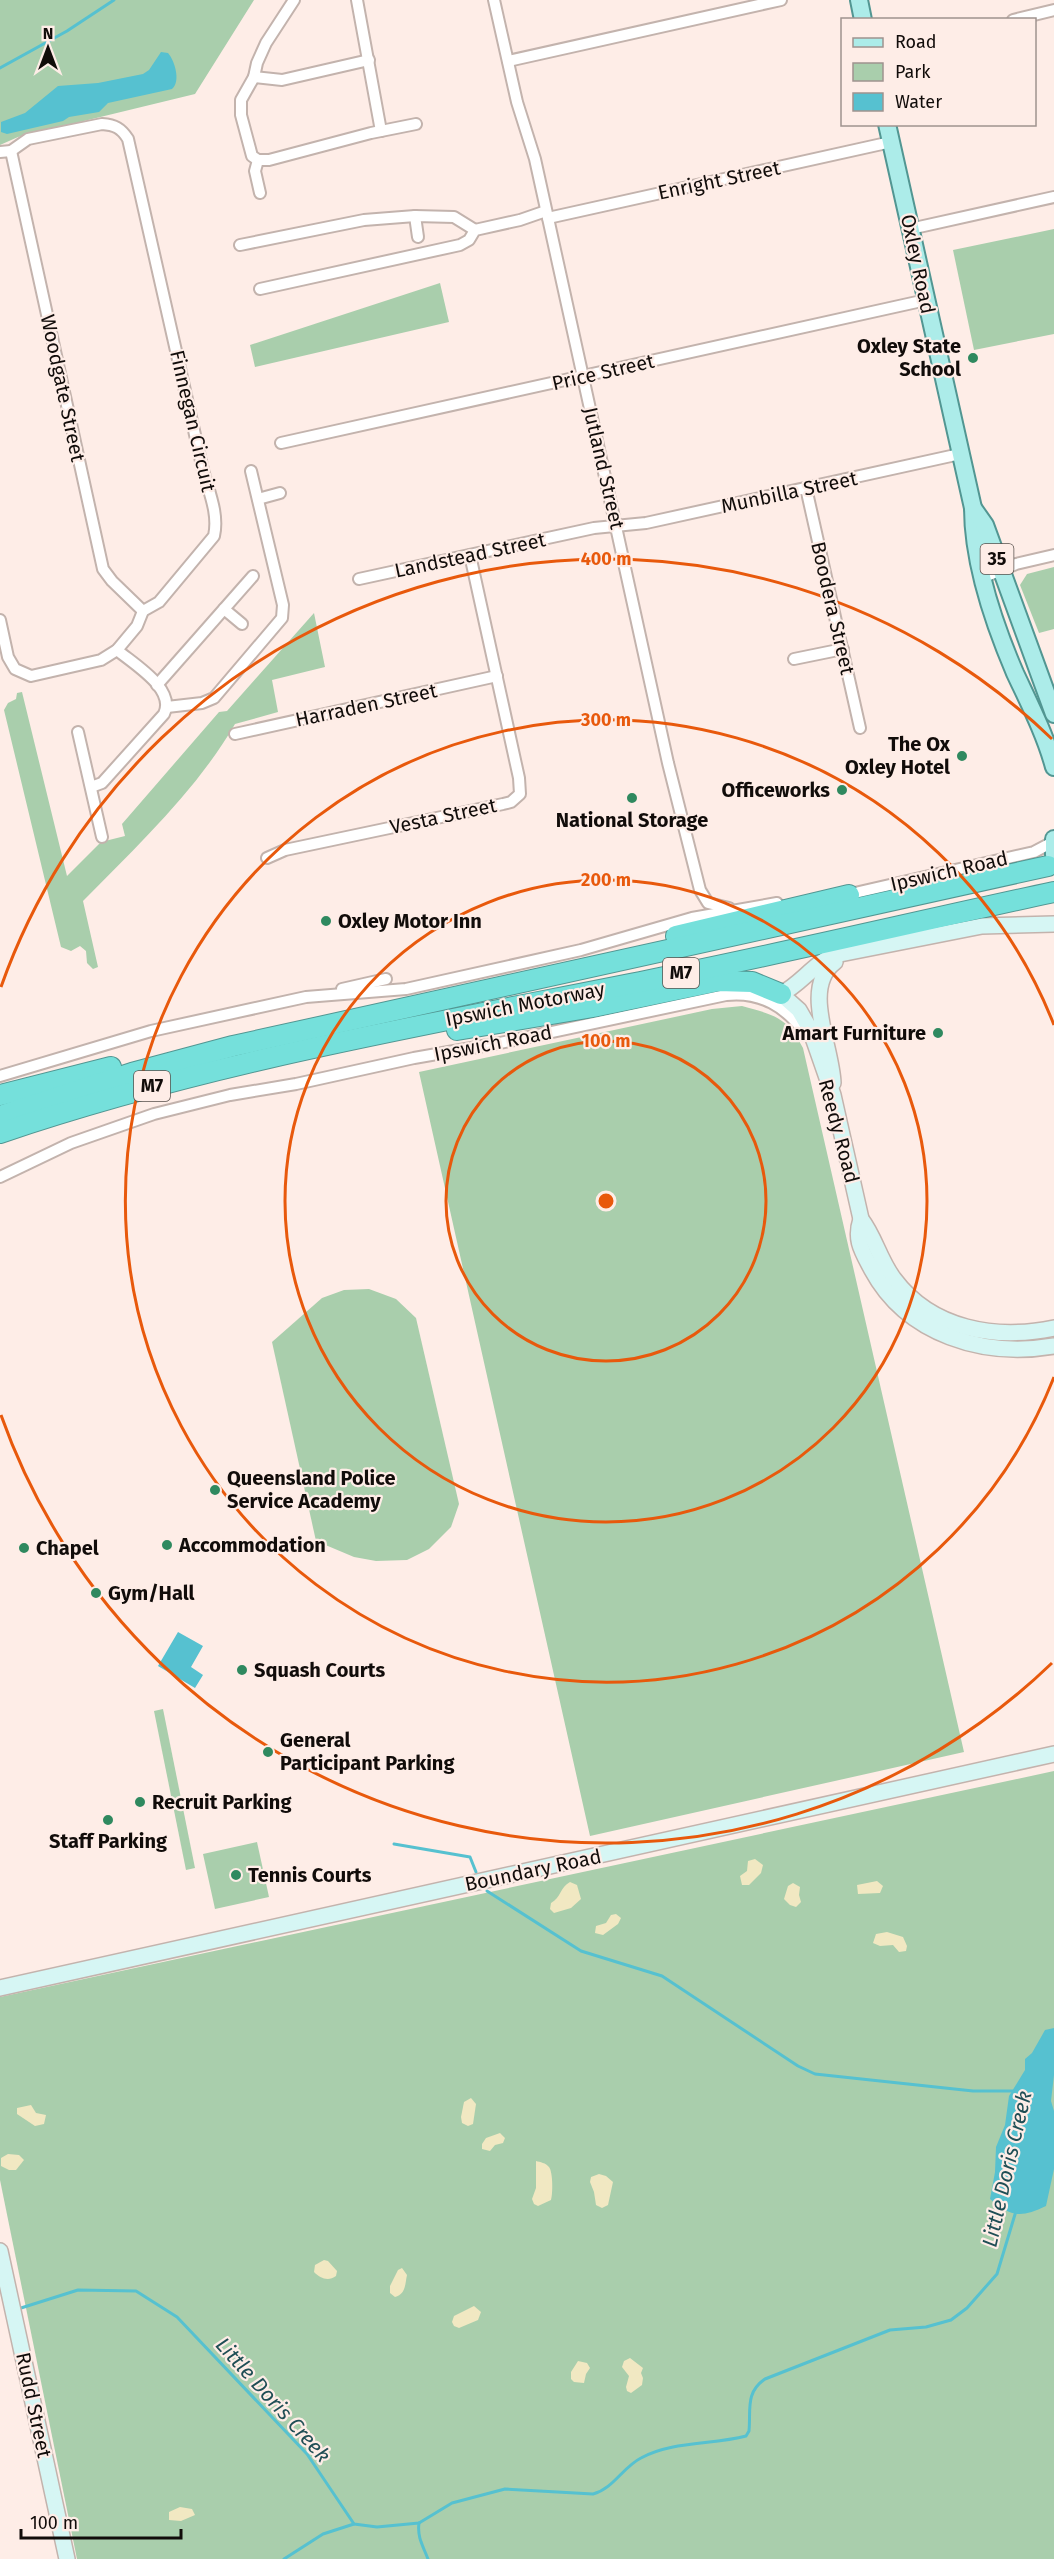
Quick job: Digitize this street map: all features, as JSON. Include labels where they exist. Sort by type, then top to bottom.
[{"type":"highway","name":"Ipswich Motorway","points":[[0,1116],[158,1066],[233,1046],[633,958],[1052,859]]},
{"type":"highway","name":"Ipswich Motorway","points":[[0,1133],[140,1089],[306,1049],[447,1018],[652,980],[1054,892]]},
{"type":"highway","points":[[633,958],[644,945],[709,926],[849,895]]},
{"type":"highway","points":[[306,1049],[336,1052],[593,1007],[718,981],[752,982],[775,997]]},
{"type":"highway","points":[[0,1095],[123,1064],[158,1066]]},
{"type":"main road","points":[[859,0],[863,18]]},
{"type":"main road","name":"Oxley Road","points":[[887,126],[973,508],[973,531],[984,577],[1004,646],[1046,742],[1054,766]]},
{"type":"main road","name":"Oxley Road","points":[[973,508],[985,525],[1054,714]]},
{"type":"main road","points":[[1052,859],[1054,841]]},
{"type":"main road","points":[[775,997],[793,987],[835,955],[982,926],[1054,924]]},
{"type":"main road","points":[[833,1095],[832,1066],[818,988],[822,976],[830,966],[857,952]]},
{"type":"main road","name":"Reedy Road","points":[[775,997],[805,1017],[833,1095],[861,1219],[870,1230],[877,1252],[895,1280],[930,1312],[964,1328],[995,1333],[1024,1333],[1054,1328]]},
{"type":"main road","name":"Reedy Road","points":[[861,1219],[857,1232],[861,1248],[875,1275],[899,1305],[922,1323],[945,1336],[980,1345],[1023,1348],[1054,1346]]},
{"type":"main road","name":"Boundary Road","points":[[4,1985],[580,1861],[1054,1754]]},
{"type":"main road","name":"Rudd Street","points":[[0,2251],[68,2559]]},
{"type":"street","points":[[294,0],[262,50],[255,77],[243,97],[240,110],[250,153],[258,160],[269,160],[416,124]]},
{"type":"street","points":[[357,0],[381,131]]},
{"type":"street","name":"Jutland Street","points":[[494,0],[517,102],[536,159],[668,763],[702,896],[708,903],[724,908],[741,908]]},
{"type":"street","points":[[508,61],[781,0]]},
{"type":"street","points":[[1021,18],[1054,10]]},
{"type":"street","points":[[255,77],[282,80],[369,60]]},
{"type":"street","name":"Finnegan Circuit","points":[[0,620],[8,657],[15,669],[31,676],[101,660],[117,650],[136,626],[143,610],[159,602],[214,536],[216,526],[129,139],[122,130],[113,125],[102,124],[28,139],[6,151]]},
{"type":"street","name":"Enright Street","points":[[260,289],[460,244],[469,240],[475,230],[891,142]]},
{"type":"street","name":"Woodgate Street","points":[[6,151],[103,569],[112,581],[143,610]]},
{"type":"street","points":[[258,160],[255,171],[260,193]]},
{"type":"street","points":[[910,229],[1054,197]]},
{"type":"street","points":[[240,245],[364,220],[415,216],[454,217],[475,230]]},
{"type":"street","points":[[415,216],[418,237]]},
{"type":"street","name":"Price Street","points":[[281,443],[926,300]]},
{"type":"street","name":"Munbilla Street","points":[[616,526],[646,523],[960,454]]},
{"type":"street","points":[[168,707],[202,703],[214,698],[282,618],[283,605],[251,471]]},
{"type":"street","name":"Boodera Street","points":[[807,488],[860,728]]},
{"type":"street","points":[[258,499],[280,493]]},
{"type":"street","name":"Landstead Street","points":[[359,579],[594,528],[616,526]]},
{"type":"street","name":"Vesta Street","points":[[267,858],[285,850],[503,804],[516,799],[521,789],[519,778],[470,555]]},
{"type":"street","points":[[984,577],[1025,561],[1054,555]]},
{"type":"street","points":[[157,685],[253,576]]},
{"type":"street","points":[[224,609],[242,624]]},
{"type":"street","points":[[794,659],[843,649]]},
{"type":"street","points":[[91,787],[102,783],[168,707],[167,699],[157,685],[117,650]]},
{"type":"street","name":"Harraden Street","points":[[235,734],[497,676]]},
{"type":"street","points":[[78,732],[102,837]]},
{"type":"street","name":"Ipswich Road","points":[[0,1076],[141,1034],[296,999],[413,987],[570,952],[692,918],[741,908],[849,895],[1034,852],[1054,841]]},
{"type":"street","points":[[296,999],[386,979]]},
{"type":"street","name":"Ipswich Road","points":[[0,1177],[71,1143],[118,1126],[230,1095],[500,1043],[726,994],[775,997]]},
{"type":"green space","points":[[0,0],[254,0],[195,94],[18,137],[0,145]]},
{"type":"green space","points":[[1054,229],[1054,334],[974,350],[953,250]]},
{"type":"green space","points":[[440,283],[449,322],[255,367],[250,345]]},
{"type":"green space","points":[[1054,567],[1054,629],[1039,633],[1020,585],[1027,574]]},
{"type":"green space","points":[[314,613],[325,667],[272,680],[278,712],[235,724],[184,795],[83,901],[98,967],[93,969],[87,963],[86,951],[80,946],[71,951],[61,947],[4,710],[8,703],[16,699],[17,693],[22,692],[67,876],[101,842],[125,836],[122,824],[219,712],[227,711]]},
{"type":"green space","points":[[742,1006],[778,1018],[791,1029],[803,1048],[964,1752],[590,1836],[419,1072],[712,1009]]},
{"type":"green space","points":[[369,1289],[396,1299],[416,1318],[459,1504],[451,1527],[429,1549],[407,1560],[376,1561],[354,1557],[316,1541],[272,1342],[322,1298],[344,1290]]},
{"type":"green space","points":[[163,1709],[195,1868],[186,1870],[154,1711]]},
{"type":"green space","points":[[1054,1771],[1054,2559],[77,2559],[0,2180],[0,1997]]},
{"type":"green space","name":"Tennis Courts","points":[[257,1842],[269,1897],[215,1909],[203,1854]]},
{"type":"sand","points":[[755,1859],[763,1865],[761,1873],[749,1885],[742,1885],[740,1876],[747,1871],[748,1861]]},
{"type":"sand","points":[[877,1881],[883,1886],[880,1893],[858,1894],[857,1885]]},
{"type":"sand","points":[[570,1882],[577,1885],[581,1899],[571,1908],[554,1913],[550,1909],[551,1903]]},
{"type":"sand","points":[[793,1883],[800,1887],[801,1902],[796,1907],[784,1899],[788,1886]]},
{"type":"sand","points":[[616,1914],[621,1918],[618,1924],[603,1935],[595,1933],[596,1926],[606,1923],[611,1915]]},
{"type":"sand","points":[[887,1932],[903,1937],[907,1946],[906,1951],[899,1952],[893,1945],[880,1946],[873,1943],[876,1934]]},
{"type":"sand","points":[[471,2098],[476,2104],[473,2124],[468,2126],[462,2123],[461,2117],[464,2102]]},
{"type":"sand","points":[[31,2105],[36,2113],[46,2115],[44,2124],[35,2126],[17,2114],[17,2108]]},
{"type":"sand","points":[[500,2133],[505,2138],[503,2143],[495,2145],[490,2151],[482,2149],[486,2138]]},
{"type":"sand","points":[[8,2154],[19,2155],[24,2160],[16,2170],[9,2170],[1,2166],[1,2158]]},
{"type":"sand","points":[[536,2161],[549,2167],[552,2183],[551,2200],[538,2206],[532,2199],[536,2188]]},
{"type":"sand","points":[[599,2174],[613,2182],[608,2205],[602,2208],[596,2205],[590,2182],[591,2177]]},
{"type":"sand","points":[[324,2260],[328,2261],[337,2271],[336,2276],[330,2279],[324,2278],[314,2272],[315,2265]]},
{"type":"sand","points":[[402,2268],[407,2275],[405,2285],[401,2294],[395,2297],[390,2293],[390,2286],[398,2270]]},
{"type":"sand","points":[[474,2306],[481,2312],[478,2320],[459,2328],[454,2326],[452,2322],[454,2316]]},
{"type":"sand","points":[[630,2358],[643,2368],[642,2385],[631,2393],[626,2387],[629,2376],[622,2367],[624,2361]]},
{"type":"sand","points":[[578,2361],[587,2363],[590,2368],[584,2383],[574,2382],[571,2379],[571,2372]]},
{"type":"sand","points":[[180,2507],[192,2509],[195,2515],[181,2521],[169,2520],[169,2512]]},
{"type":"water","points":[[161,52],[168,53],[175,66],[177,77],[172,89],[108,103],[99,112],[69,117],[63,121],[7,134],[1,132],[1,122],[25,113],[58,86],[98,83],[143,74],[149,70]]},
{"type":"water","points":[[178,1632],[203,1646],[191,1667],[203,1675],[195,1688],[158,1666]]},
{"type":"water","points":[[1054,2028],[1054,2075],[1051,2101],[1054,2111],[1054,2169],[1046,2206],[1017,2214],[1004,2209],[990,2199],[995,2172],[996,2147],[1005,2125],[1009,2096],[1025,2070],[1025,2059],[1032,2053],[1045,2030]]},
{"type":"waterway","points":[[0,68],[67,31],[114,0]]},
{"type":"waterway","points":[[394,1844],[470,1857],[476,1872]]},
{"type":"waterway","points":[[487,1891],[581,1951],[662,1976],[798,2066],[815,2074],[973,2091],[1013,2091]]},
{"type":"waterway","name":"Little Doris Creek","points":[[21,2308],[78,2290],[136,2291],[177,2317],[307,2454],[354,2524],[377,2527],[419,2523],[452,2503],[505,2489],[593,2494],[606,2488],[635,2462],[653,2453],[679,2446],[746,2436],[749,2431],[752,2396],[754,2390],[765,2379],[890,2330],[926,2327],[951,2320],[967,2308],[997,2274],[1016,2211]]},
{"type":"waterway","points":[[419,2523],[420,2537],[428,2559]]},
{"type":"waterway","points":[[284,2559],[323,2534],[354,2524]]},
{"type":"place","name":"Oxley State School","points":[[973,358]]},
{"type":"place","name":"The Ox Oxley Hotel","points":[[962,756]]},
{"type":"place","name":"Officeworks","points":[[842,790]]},
{"type":"place","name":"National Storage","points":[[632,798]]},
{"type":"place","name":"Oxley Motor Inn","points":[[326,921]]},
{"type":"place","name":"Amart Furniture","points":[[938,1033]]},
{"type":"place","name":"Queensland Police Service Academy","points":[[215,1490]]},
{"type":"place","name":"Accommodation","points":[[167,1545]]},
{"type":"place","name":"Chapel","points":[[24,1548]]},
{"type":"place","name":"Gym/Hall","points":[[96,1593]]},
{"type":"place","name":"Squash Courts","points":[[242,1670]]},
{"type":"place","name":"General Participant Parking","points":[[268,1752]]},
{"type":"place","name":"Recruit Parking","points":[[140,1802]]},
{"type":"place","name":"Staff Parking","points":[[108,1820]]},
{"type":"place","name":"Tennis Courts","points":[[236,1875]]}]
